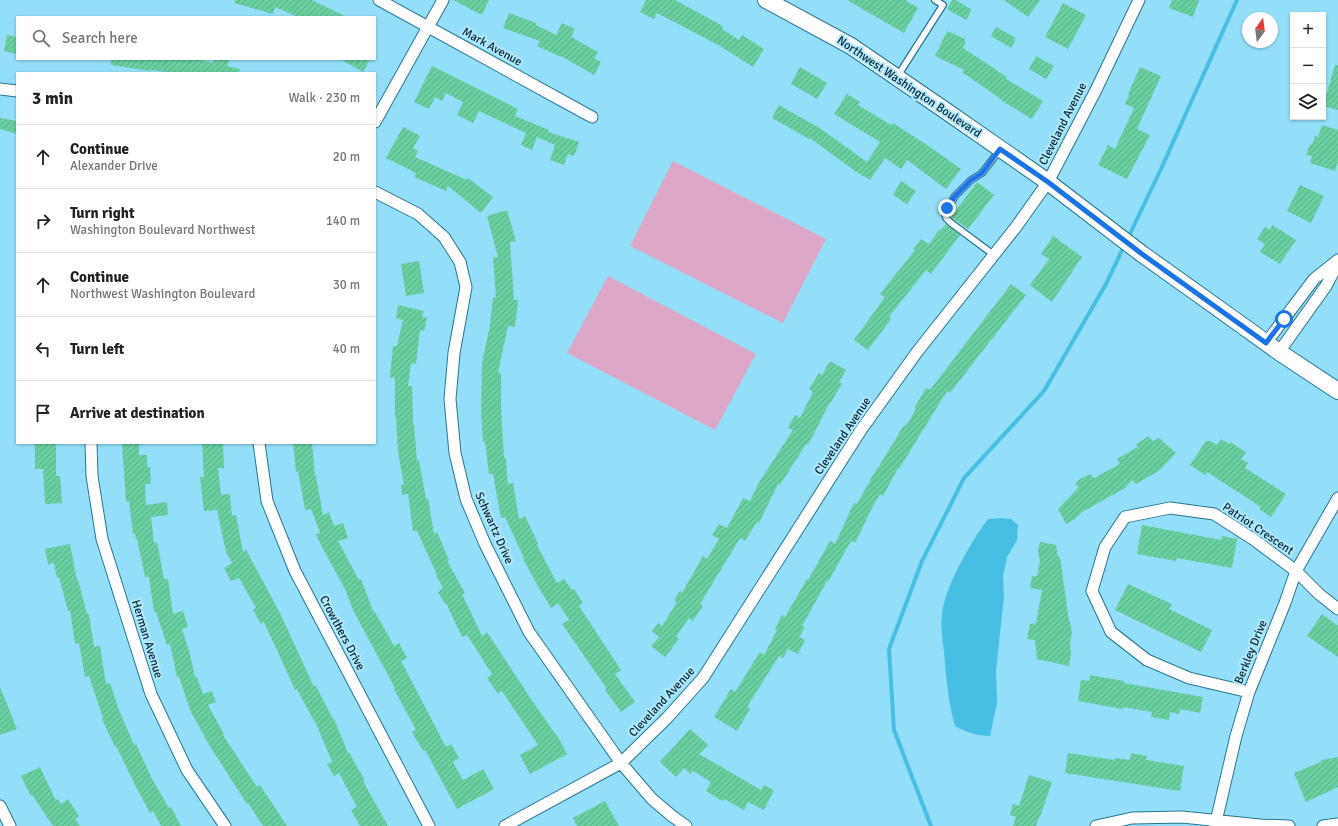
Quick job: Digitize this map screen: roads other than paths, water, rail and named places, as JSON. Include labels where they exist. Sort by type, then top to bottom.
[{"type":"main road","name":"Northwest Washington Boulevard","points":[[766,0],[851,46],[897,77],[1048,182],[1142,254],[1272,347],[1338,391]]},
{"type":"street","name":"Mark Avenue","points":[[379,0],[592,117]]},
{"type":"street","points":[[376,120],[443,0]]},
{"type":"street","name":"Cleveland Avenue","points":[[505,826],[622,763],[667,718],[703,678],[861,430],[917,352],[1016,227],[1048,182],[1096,90],[1137,1]]},
{"type":"street","points":[[0,89],[16,91]]},
{"type":"street","name":"Schwartz Drive","points":[[376,193],[418,214],[444,237],[460,262],[466,286],[454,353],[450,399],[455,453],[466,499],[485,544],[529,632],[622,763],[652,799],[686,826]]},
{"type":"street","points":[[1272,347],[1314,279],[1338,260]]},
{"type":"street","points":[[1272,347],[1326,286],[1338,263]]},
{"type":"street","name":"Herman Avenue","points":[[91,444],[92,476],[102,539],[151,694],[187,770],[225,826]]},
{"type":"street","name":"Crowthers Drive","points":[[259,444],[267,501],[295,571],[429,826]]},
{"type":"street","name":"Berkley Drive","points":[[1215,823],[1236,736],[1249,692],[1296,571],[1338,498]]},
{"type":"street","name":"Patriot Crescent","points":[[1249,692],[1189,678],[1147,660],[1111,632],[1092,591],[1105,547],[1125,517],[1170,508],[1214,514],[1254,539],[1296,571],[1319,594],[1338,609]]},
{"type":"street","points":[[0,806],[10,826]]},
{"type":"street","points":[[1096,826],[1132,818],[1182,817],[1215,823],[1289,826]]},
{"type":"street","points":[[1323,826],[1338,824]]},
{"type":"lane","points":[[897,77],[943,5],[935,0]]},
{"type":"lane","points":[[994,255],[951,223],[946,218],[945,213],[955,196],[971,180],[982,173],[1000,149]]},
{"type":"water","points":[[988,519],[1011,519],[1018,525],[1017,540],[1007,557],[1003,576],[1004,596],[996,671],[997,703],[990,736],[985,736],[963,730],[955,726],[948,688],[942,635],[942,618],[943,608],[950,586],[975,538]]},
{"type":"waterway","points":[[1128,238],[1161,169],[1237,0]]},
{"type":"waterway","points":[[931,826],[894,730],[889,649],[922,561],[964,478],[1044,391],[1106,284],[1124,246]]}]
